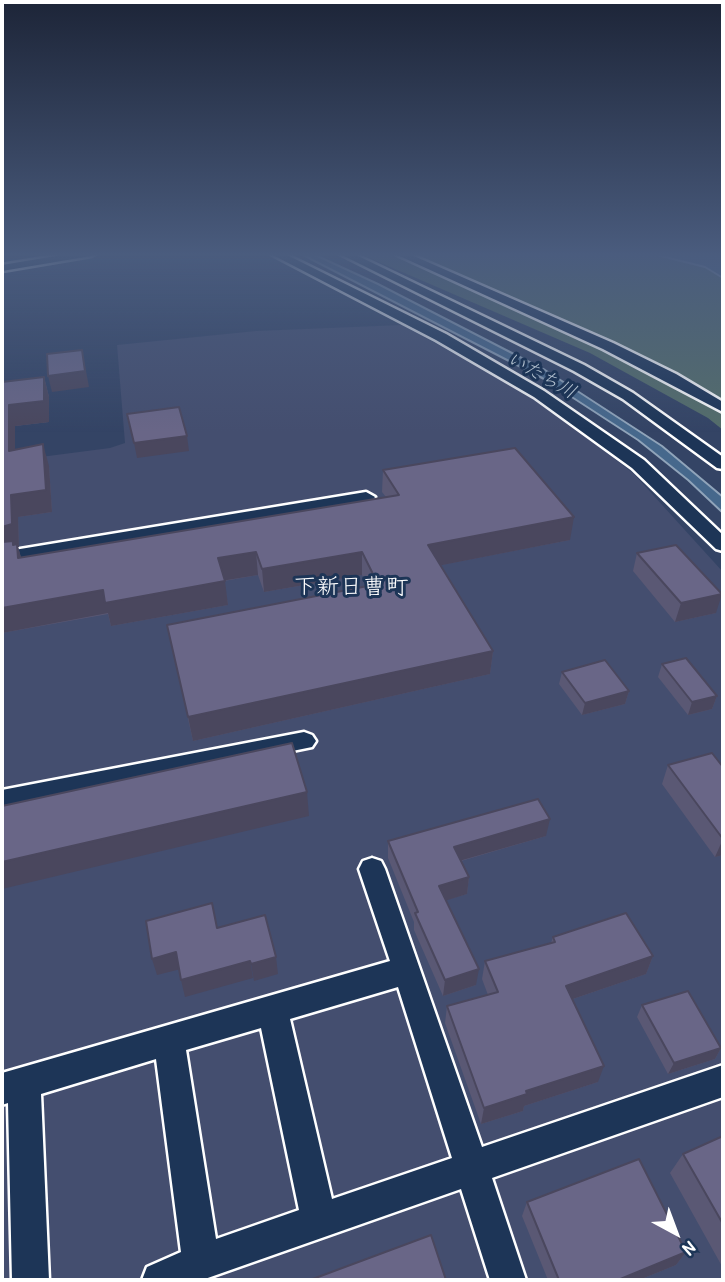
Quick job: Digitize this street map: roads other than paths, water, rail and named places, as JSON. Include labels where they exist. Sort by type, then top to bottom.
[{"type":"street","points":[[393,313],[441,337],[539,394],[638,464],[723,545]]},
{"type":"street","points":[[466,313],[579,368],[628,396],[723,464]]},
{"type":"street","points":[[533,313],[671,377],[723,408]]},
{"type":"street","points":[[2,558],[366,497]]},
{"type":"street","points":[[2,800],[304,741]]},
{"type":"street","points":[[372,869],[408,970],[508,1280]]},
{"type":"street","points":[[30,1280],[13,1085],[408,970]]},
{"type":"street","points":[[273,1010],[319,1220]]},
{"type":"street","points":[[169,1040],[201,1262]]},
{"type":"street","points":[[160,1280],[201,1262],[319,1220],[723,1081]]},
{"type":"water","name":"いたち川","points":[[415,313],[434,313],[545,370],[662,446],[723,497],[723,513],[688,480],[638,440],[544,379]]},
{"type":"district","name":"下新日曹町","points":[[351,588]]}]
